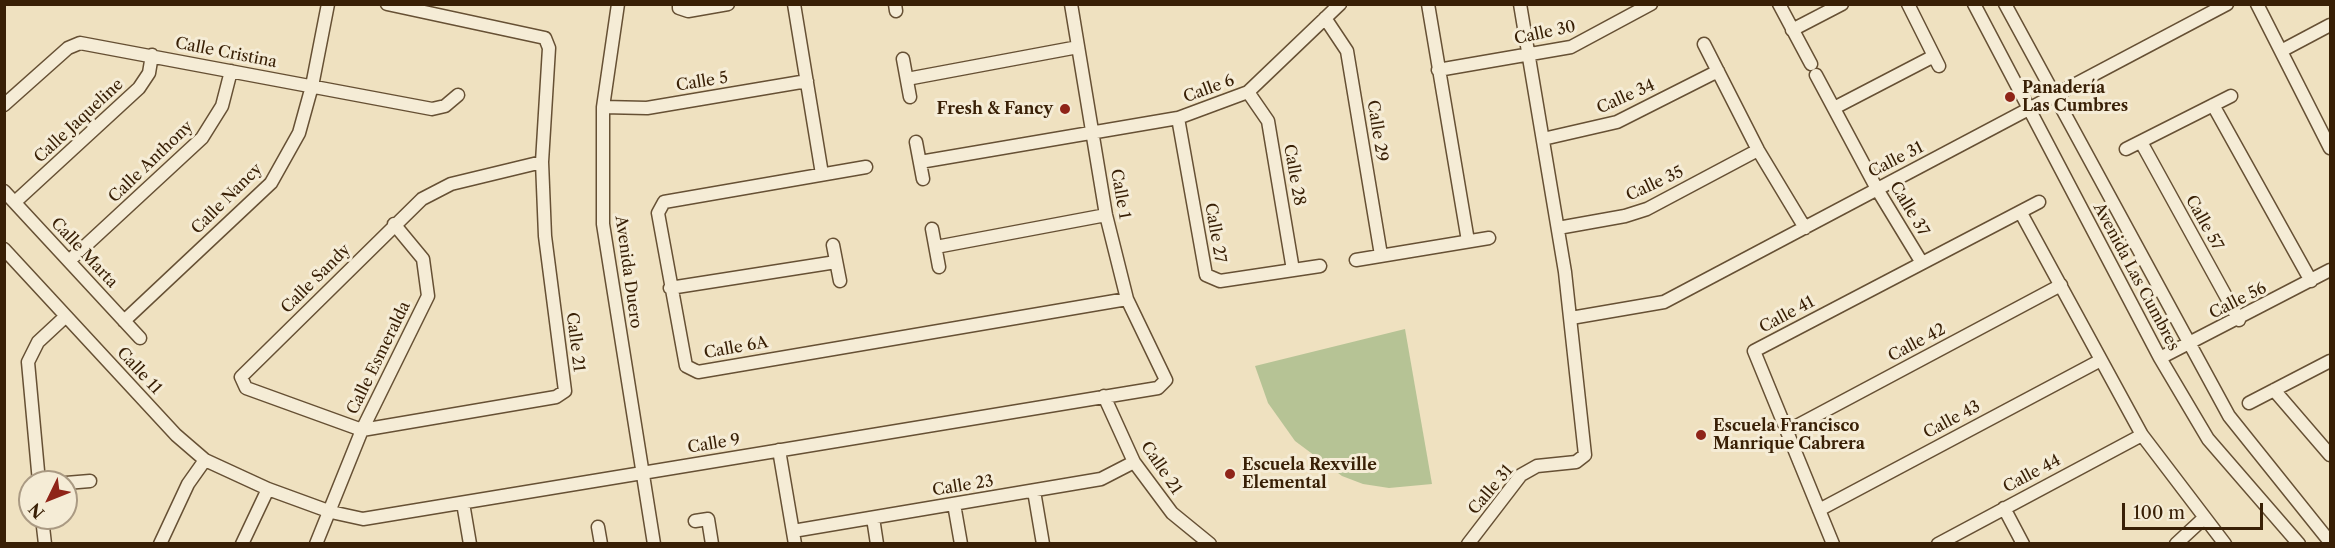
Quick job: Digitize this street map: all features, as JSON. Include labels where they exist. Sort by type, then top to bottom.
[{"type":"street","name":"Calle Nancy","points":[[124,321],[271,183],[299,133],[312,86],[328,4]]},
{"type":"street","points":[[387,4],[545,38],[549,48],[542,162]]},
{"type":"street","name":"Avenida Duero","points":[[618,4],[603,106],[603,224],[654,543]]},
{"type":"street","points":[[679,4],[679,8],[688,11],[728,4]]},
{"type":"street","points":[[794,4],[822,174]]},
{"type":"street","name":"Calle 1","points":[[1071,4],[1106,214],[1126,299],[1166,380]]},
{"type":"street","name":"Calle 6","points":[[1092,132],[1178,117],[1248,92],[1340,4]]},
{"type":"street","points":[[1428,4],[1468,241]]},
{"type":"street","name":"Calle 31","points":[[1468,543],[1521,475],[1537,466],[1576,462],[1585,455],[1571,318],[1520,4]]},
{"type":"street","name":"Calle 30","points":[[1438,70],[1585,41],[1651,4]]},
{"type":"street","name":"Calle 37","points":[[1779,4],[1877,189],[1922,263]]},
{"type":"street","points":[[1792,30],[1842,4]]},
{"type":"street","points":[[1834,108],[1937,61],[1908,4]]},
{"type":"street","name":"Avenida Las Cumbres","points":[[1974,4],[2160,358],[2208,439],[2299,543]]},
{"type":"street","name":"Avenida Las Cumbres","points":[[2006,4],[2229,416],[2331,542]]},
{"type":"street","name":"Calle 31","points":[[1571,318],[1664,302],[2227,4]]},
{"type":"street","points":[[2257,4],[2331,148]]},
{"type":"street","name":"Calle 29","points":[[1325,18],[1347,51],[1381,255]]},
{"type":"street","points":[[2281,51],[2331,25]]},
{"type":"street","name":"Calle Cristina","points":[[4,105],[68,48],[80,43],[432,109],[445,106],[458,95]]},
{"type":"street","points":[[1704,44],[1758,150],[1805,228]]},
{"type":"street","points":[[907,79],[1078,47]]},
{"type":"street","name":"Calle Jaqueline","points":[[15,202],[139,88],[149,73],[152,55]]},
{"type":"street","points":[[903,59],[910,97]]},
{"type":"street","name":"Calle Anthony","points":[[69,261],[202,138],[222,106],[231,71]]},
{"type":"street","name":"Calle 34","points":[[1543,139],[1617,122],[1718,71]]},
{"type":"street","name":"Calle 5","points":[[603,106],[646,108],[807,81]]},
{"type":"street","name":"Calle 28","points":[[1248,92],[1268,121],[1293,270]]},
{"type":"street","points":[[2126,149],[2230,96]]},
{"type":"street","points":[[2213,105],[2311,281]]},
{"type":"street","name":"Calle 27","points":[[1178,117],[1206,275],[1220,281],[1320,266]]},
{"type":"street","points":[[920,162],[1092,132]]},
{"type":"street","points":[[916,142],[923,179]]},
{"type":"street","name":"Calle 57","points":[[2140,142],[2239,320]]},
{"type":"street","name":"Calle 35","points":[[1558,228],[1625,216],[1647,209],[1758,150]]},
{"type":"street","name":"Calle Sandy","points":[[362,430],[246,388],[241,377],[394,224],[422,199],[451,184],[542,162]]},
{"type":"street","name":"Calle 21","points":[[362,430],[556,397],[565,391],[545,236],[542,162]]},
{"type":"street","name":"Calle 6A","points":[[866,167],[664,202],[658,213],[686,366],[698,372],[1126,299]]},
{"type":"street","name":"Calle Marta","points":[[4,191],[140,338]]},
{"type":"street","name":"Calle 41","points":[[1833,543],[1754,351],[2039,202]]},
{"type":"street","points":[[2021,213],[2142,435],[2225,543]]},
{"type":"street","points":[[936,247],[1106,214]]},
{"type":"street","name":"Calle Esmeralda","points":[[316,543],[331,512],[362,430],[428,296],[423,260],[394,224]]},
{"type":"street","points":[[932,228],[939,267]]},
{"type":"street","points":[[1356,260],[1489,238]]},
{"type":"street","points":[[833,245],[840,281]]},
{"type":"street","name":"Calle 11","points":[[4,249],[176,435],[205,460],[268,489]]},
{"type":"street","points":[[670,288],[836,262]]},
{"type":"street","name":"Calle 56","points":[[2160,358],[2239,320],[2331,270]]},
{"type":"street","name":"Calle 42","points":[[1787,431],[2061,285]]},
{"type":"street","points":[[38,470],[28,362],[38,342],[66,316]]},
{"type":"street","name":"Calle 43","points":[[1820,510],[2101,360]]},
{"type":"street","points":[[2249,403],[2331,361]]},
{"type":"street","name":"Calle 9","points":[[268,489],[331,512],[363,519],[1158,388],[1166,380]]},
{"type":"street","points":[[2274,390],[2331,455]]},
{"type":"street","name":"Calle 21","points":[[1104,396],[1134,462],[1172,513],[1210,543]]},
{"type":"street","name":"Calle 44","points":[[1938,543],[2142,435]]},
{"type":"street","points":[[779,450],[794,537]]},
{"type":"street","points":[[160,543],[188,484],[205,460]]},
{"type":"street","name":"Calle 23","points":[[794,537],[873,518],[1101,479],[1134,462]]},
{"type":"street","points":[[78,482],[90,481]]},
{"type":"street","points":[[242,543],[268,489]]},
{"type":"street","points":[[1034,491],[1043,543]]},
{"type":"street","points":[[463,503],[470,543]]},
{"type":"street","points":[[954,504],[961,543]]},
{"type":"street","points":[[2004,508],[2023,543]]},
{"type":"street","points":[[873,518],[877,543]]},
{"type":"street","points":[[2176,543],[2204,518]]},
{"type":"street","points":[[695,521],[708,519],[712,543]]},
{"type":"street","points":[[598,527],[601,543]]},
{"type":"green space","points":[[1405,329],[1432,484],[1389,488],[1363,484],[1342,476],[1295,441],[1268,403],[1255,366]]},
{"type":"place","name":"Panadería Las Cumbres","points":[[2010,97]]},
{"type":"place","name":"Fresh & Fancy","points":[[1065,109]]},
{"type":"place","name":"Escuela Francisco Manrique Cabrera","points":[[1701,435]]},
{"type":"place","name":"Escuela Rexville Elemental","points":[[1230,474]]}]
